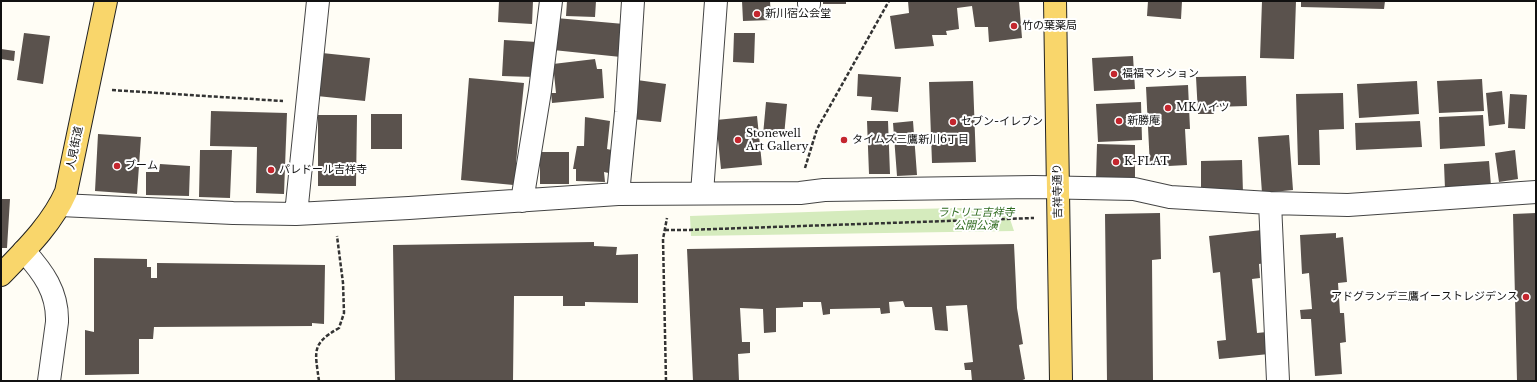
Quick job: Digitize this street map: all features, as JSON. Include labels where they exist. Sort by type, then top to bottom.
[{"type":"main road","name":"人見街道","points":[[1,274],[24,251],[60,205],[66,192],[106,1]]},
{"type":"main road","name":"吉祥寺通り","points":[[1055,1],[1061,381]]},
{"type":"street","points":[[296,214],[318,1]]},
{"type":"street","points":[[522,200],[540,91],[551,1]]},
{"type":"street","points":[[618,194],[626,112],[633,1]]},
{"type":"street","points":[[702,193],[716,1]]},
{"type":"street","points":[[60,205],[296,214],[618,194],[800,193],[831,190],[1058,187],[1134,189],[1170,197],[1270,203],[1348,205],[1536,192]]},
{"type":"street","points":[[1270,203],[1278,381]]},
{"type":"street","points":[[24,251],[42,275],[54,296],[57,322],[49,381]]},
{"type":"path","points":[[800,193],[804,171],[818,129],[889,1]]},
{"type":"path","points":[[87,88],[307,103]]},
{"type":"path","points":[[666,381],[663,239],[668,194]]},
{"type":"path","points":[[665,230],[1034,218]]},
{"type":"path","points":[[318,381],[315,352],[323,337],[339,328],[344,313],[343,283],[337,232]]},
{"type":"green space","name":"ラトリエ吉祥寺 公開公演","points":[[1006,207],[1014,231],[691,236],[690,216]]},
{"type":"building","points":[[499,1],[533,1],[532,24],[498,22]]},
{"type":"building","points":[[567,1],[596,1],[595,17],[566,16]]},
{"type":"building","name":"新川宿公会堂","points":[[742,1],[770,1],[771,20],[743,21]]},
{"type":"building","points":[[823,1],[846,1],[846,4],[823,4]]},
{"type":"building","points":[[908,1],[1019,1],[1022,38],[989,42],[988,27],[975,27],[972,6],[957,8],[959,29],[946,31],[947,35],[932,35],[934,46],[895,49],[890,16],[909,13]]},
{"type":"building","points":[[1148,1],[1182,1],[1181,19],[1147,16]]},
{"type":"building","points":[[1262,1],[1296,1],[1294,59],[1260,58]]},
{"type":"building","points":[[1301,1],[1385,1],[1384,9],[1301,7]]},
{"type":"building","points":[[556,18],[624,24],[621,57],[553,50]]},
{"type":"building","points":[[24,33],[50,36],[43,84],[17,80]]},
{"type":"building","points":[[734,33],[755,33],[754,63],[733,62]]},
{"type":"building","points":[[504,40],[537,42],[535,77],[502,76]]},
{"type":"building","points":[[1,49],[15,51],[14,61],[1,59]]},
{"type":"building","points":[[322,53],[370,58],[365,101],[317,96]]},
{"type":"building","name":"福福マンション","points":[[1133,56],[1135,89],[1094,91],[1092,58]]},
{"type":"building","points":[[595,59],[597,69],[602,69],[604,98],[552,103],[551,93],[556,93],[553,64]]},
{"type":"building","points":[[858,74],[901,77],[898,112],[871,110],[872,97],[857,96]]},
{"type":"building","points":[[1246,76],[1247,106],[1213,107],[1214,114],[1198,114],[1196,77]]},
{"type":"building","points":[[469,78],[524,83],[516,163],[526,164],[524,186],[461,180]]},
{"type":"building","points":[[1482,79],[1484,111],[1439,113],[1437,81]]},
{"type":"building","points":[[637,80],[666,84],[661,122],[632,119]]},
{"type":"building","name":"セブン-イレブン","points":[[973,81],[976,162],[932,163],[929,82]]},
{"type":"building","points":[[1417,81],[1419,114],[1359,118],[1357,84]]},
{"type":"building","name":"MKハイツ","points":[[1188,85],[1190,129],[1185,129],[1187,165],[1150,167],[1146,87]]},
{"type":"building","points":[[1502,91],[1505,124],[1489,126],[1486,93]]},
{"type":"building","points":[[1343,93],[1344,129],[1319,130],[1320,165],[1298,165],[1296,94]]},
{"type":"building","points":[[1510,94],[1527,95],[1525,129],[1508,128]]},
{"type":"building","points":[[766,102],[787,104],[784,136],[763,135]]},
{"type":"building","points":[[1141,102],[1142,140],[1098,142],[1096,104]]},
{"type":"building","name":"パレドール吉祥寺","points":[[211,111],[287,113],[284,194],[256,193],[257,147],[210,146]]},
{"type":"building","points":[[371,114],[402,114],[402,149],[371,149]]},
{"type":"building","points":[[318,115],[357,115],[356,186],[318,186]]},
{"type":"building","points":[[1483,115],[1485,146],[1440,149],[1439,117]]},
{"type":"building","points":[[757,116],[762,165],[721,169],[716,120]]},
{"type":"building","points":[[585,117],[610,121],[607,149],[616,151],[613,174],[604,172],[605,182],[576,181],[576,169],[573,169],[577,146],[584,146]]},
{"type":"building","points":[[867,121],[888,121],[890,174],[869,174]]},
{"type":"building","points":[[913,121],[917,175],[897,176],[893,123]]},
{"type":"building","points":[[1420,121],[1422,147],[1356,150],[1355,123]]},
{"type":"building","points":[[98,134],[141,137],[137,194],[95,191]]},
{"type":"building","points":[[1289,135],[1293,190],[1262,193],[1258,137]]},
{"type":"building","name":"K-FLAT","points":[[1097,144],[1135,145],[1135,179],[1096,179]]},
{"type":"building","points":[[200,150],[232,150],[230,198],[199,197]]},
{"type":"building","points":[[1515,150],[1518,179],[1499,182],[1495,153]]},
{"type":"building","points":[[540,152],[569,152],[569,184],[540,184]]},
{"type":"building","points":[[1242,160],[1243,193],[1201,194],[1201,161]]},
{"type":"building","points":[[1489,161],[1491,186],[1445,189],[1444,164]]},
{"type":"building","points":[[160,164],[190,166],[189,196],[146,195],[146,172],[159,172]]},
{"type":"building","points":[[1,199],[10,199],[7,248],[1,248]]},
{"type":"building","points":[[1160,213],[1161,259],[1152,260],[1153,381],[1107,381],[1105,214]]},
{"type":"building","name":"アドグランデ三鷹イーストレジデンス","points":[[1536,213],[1536,381],[1517,381],[1513,214]]},
{"type":"building","points":[[1262,230],[1265,263],[1259,264],[1260,278],[1252,279],[1257,333],[1267,332],[1269,354],[1219,359],[1217,341],[1226,340],[1220,272],[1213,273],[1209,236]]},
{"type":"building","points":[[1336,233],[1336,238],[1343,237],[1347,282],[1338,283],[1340,313],[1344,313],[1346,342],[1340,343],[1342,374],[1315,376],[1311,319],[1301,319],[1300,310],[1312,309],[1309,273],[1302,274],[1300,235]]},
{"type":"building","points":[[594,242],[594,246],[617,247],[616,255],[638,254],[638,303],[585,302],[585,306],[563,306],[563,296],[514,296],[513,381],[395,381],[393,245]]},
{"type":"building","points":[[1014,244],[1017,308],[1023,344],[1019,345],[1025,379],[1020,381],[972,381],[971,370],[965,370],[964,363],[973,362],[967,305],[946,306],[948,331],[935,330],[932,307],[905,307],[903,301],[889,302],[890,313],[881,314],[880,308],[830,309],[830,314],[823,315],[821,302],[803,302],[803,307],[776,308],[776,332],[764,333],[763,309],[740,308],[742,342],[750,342],[750,353],[738,354],[739,381],[693,381],[687,249]]},
{"type":"building","points":[[94,258],[147,259],[147,267],[151,267],[151,278],[157,278],[157,263],[325,265],[324,324],[312,323],[312,326],[154,327],[153,339],[139,339],[139,374],[85,375],[85,330],[94,332]]},
{"type":"place","name":"新川宿公会堂","points":[[757,14]]},
{"type":"place","name":"竹の葉薬局","points":[[1014,26]]},
{"type":"place","name":"福福マンション","points":[[1114,74]]},
{"type":"place","name":"MKハイツ","points":[[1168,108]]},
{"type":"place","name":"新勝庵","points":[[1119,121]]},
{"type":"place","name":"セブン-イレブン","points":[[953,122]]},
{"type":"place","name":"Stonewell Art Gallery","points":[[738,140]]},
{"type":"place","name":"タイムズ三鷹新川6丁目","points":[[844,140]]},
{"type":"place","name":"K-FLAT","points":[[1116,162]]},
{"type":"place","name":"ブーム","points":[[117,166]]},
{"type":"place","name":"パレドール吉祥寺","points":[[271,170]]},
{"type":"place","name":"アドグランデ三鷹イーストレジデンス","points":[[1526,297]]}]
